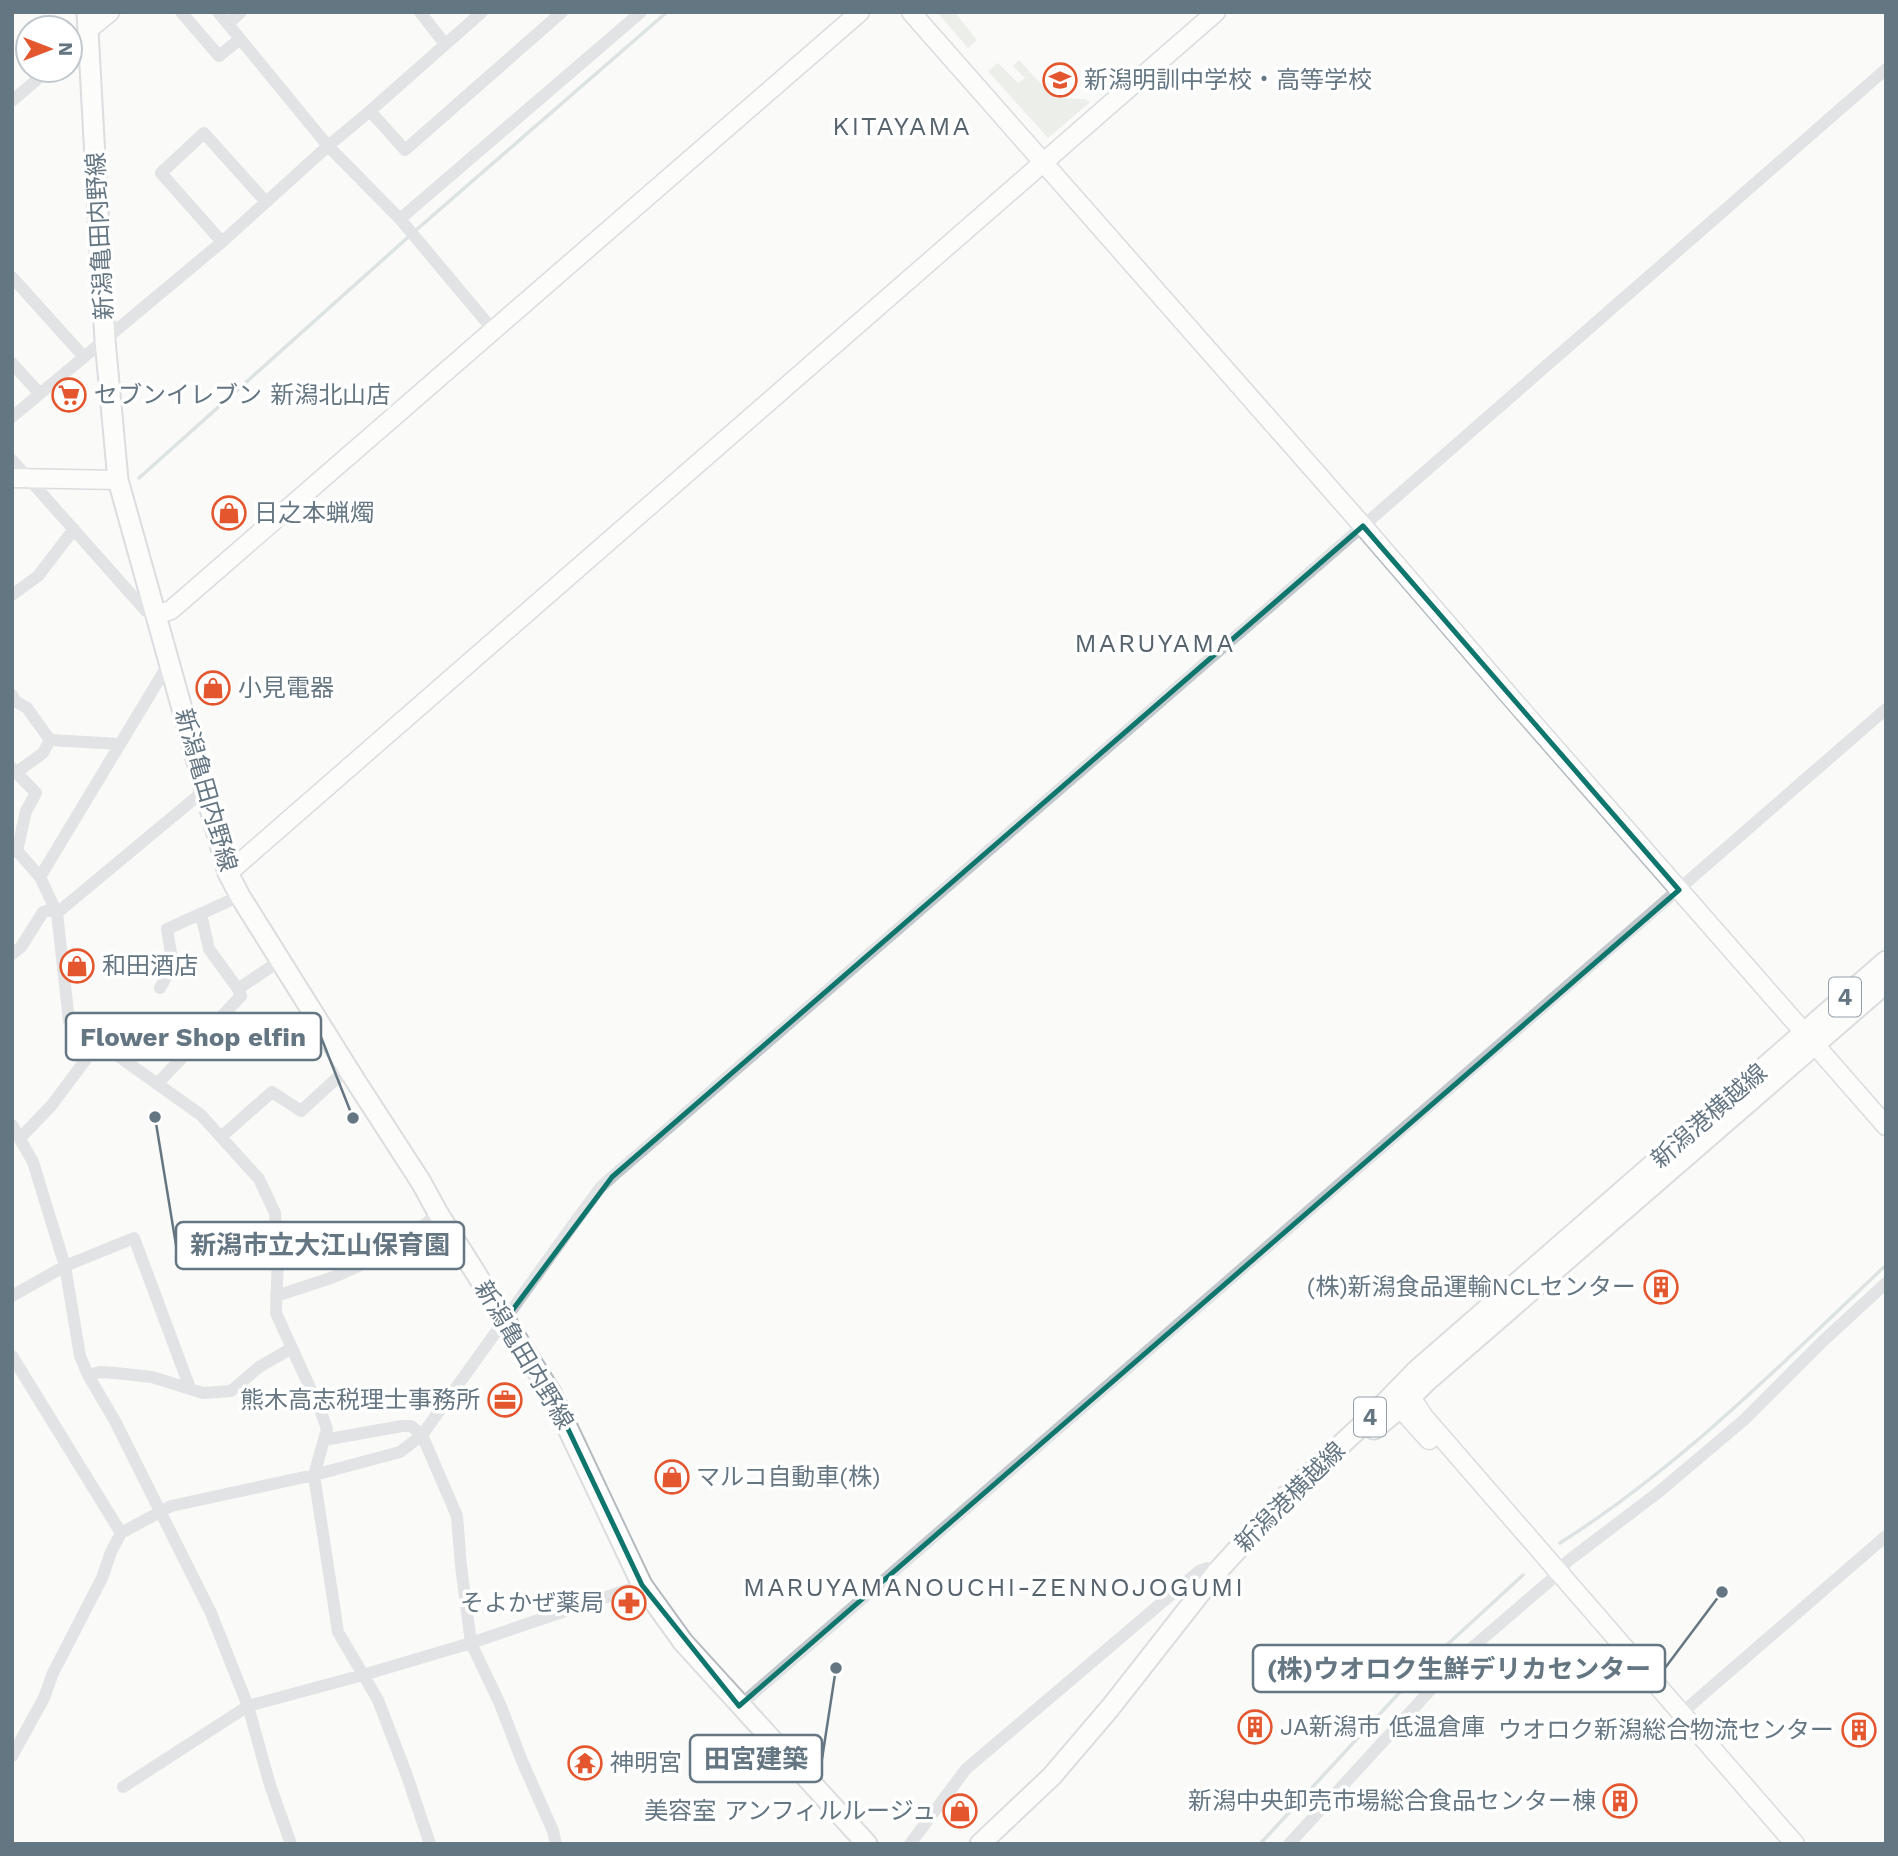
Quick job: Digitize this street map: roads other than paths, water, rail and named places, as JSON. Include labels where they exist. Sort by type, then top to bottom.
[{"type":"main road","name":"新潟亀田内野線","points":[[88,21],[105,340],[118,480],[228,873],[551,1393],[642,1585],[683,1642],[867,1844]]},
{"type":"main road","name":"新潟港横越線","points":[[1809,1038],[1886,961]]},
{"type":"main road","name":"新潟港横越線","points":[[999,1844],[1058,1786],[1118,1720],[1227,1579],[1293,1507],[1382,1421],[1417,1370],[1809,1038],[1886,982]]},
{"type":"main road","name":"新潟港横越線","points":[[980,1844],[1052,1776],[1094,1728],[1216,1573],[1286,1496],[1401,1397]]},
{"type":"street","points":[[88,21],[110,12]]},
{"type":"street","points":[[181,12],[219,56],[240,39]]},
{"type":"street","points":[[218,12],[328,146],[400,219],[493,330]]},
{"type":"street","points":[[228,24],[241,12]]},
{"type":"street","points":[[419,12],[445,44]]},
{"type":"street","points":[[12,416],[222,242],[482,12]]},
{"type":"street","points":[[370,111],[405,150],[562,12]]},
{"type":"street","points":[[400,219],[641,12]]},
{"type":"street","points":[[12,460],[20,479],[74,529],[146,611],[156,615],[171,610],[860,12]]},
{"type":"street","points":[[911,12],[1886,1126]]},
{"type":"street","points":[[228,873],[1216,12]]},
{"type":"street","points":[[12,1756],[44,1698],[53,1673],[102,1578],[121,1533],[160,1512],[188,1502],[314,1475],[400,1452],[422,1435],[600,1188],[1886,69]]},
{"type":"street","points":[[222,242],[161,173],[204,133],[266,202]]},
{"type":"street","points":[[12,277],[83,357]]},
{"type":"street","points":[[12,363],[39,393]]},
{"type":"street","points":[[20,479],[118,480]]},
{"type":"street","points":[[12,595],[37,576],[74,529]]},
{"type":"street","points":[[40,877],[169,663]]},
{"type":"street","points":[[12,695],[15,701],[27,708],[50,740]]},
{"type":"street","points":[[739,1706],[1886,709]]},
{"type":"street","points":[[50,740],[120,744]]},
{"type":"street","points":[[50,740],[43,753],[15,770],[36,793],[26,811],[15,848],[40,877],[57,914],[69,1021],[201,1115],[259,1179],[275,1213],[278,1254],[276,1313],[327,1429],[314,1475],[338,1632],[378,1700],[430,1844]]},
{"type":"street","points":[[57,914],[205,789]]},
{"type":"street","points":[[160,988],[173,965],[167,929],[240,896]]},
{"type":"street","points":[[12,954],[21,947],[43,912],[50,910],[57,914]]},
{"type":"street","points":[[157,1084],[241,996],[209,949],[201,914]]},
{"type":"street","points":[[238,989],[281,960]]},
{"type":"street","points":[[20,1138],[51,1105],[99,1042]]},
{"type":"street","points":[[221,1137],[272,1091],[301,1111],[348,1068]]},
{"type":"street","points":[[12,1125],[33,1161],[65,1266],[80,1356],[211,1613],[248,1706],[290,1844]]},
{"type":"street","points":[[276,1296],[334,1277],[398,1248],[438,1213]]},
{"type":"street","points":[[12,1296],[65,1266],[134,1238],[190,1388]]},
{"type":"street","points":[[1289,1844],[1459,1659],[1568,1561],[1660,1491],[1745,1419],[1886,1283]]},
{"type":"street","points":[[88,1375],[100,1372],[152,1377],[203,1392],[231,1391],[259,1367],[292,1348]]},
{"type":"street","points":[[12,1356],[121,1533]]},
{"type":"street","points":[[1401,1397],[1424,1417],[1780,1844]]},
{"type":"street","points":[[324,1440],[401,1426],[411,1426],[422,1435],[457,1516],[471,1643],[553,1830],[555,1844]]},
{"type":"street","points":[[1683,1714],[1886,1536]]},
{"type":"street","points":[[909,1844],[966,1769],[1199,1571],[1207,1569],[1216,1573]]},
{"type":"street","points":[[1555,1575],[1683,1714],[1795,1844]]},
{"type":"street","points":[[123,1787],[248,1706],[471,1643],[642,1585]]},
{"type":"waterway","points":[[139,478],[415,231],[667,12]]},
{"type":"waterway","points":[[1560,1543],[1605,1513],[1689,1447],[1769,1376],[1886,1265]]},
{"type":"waterway","points":[[1260,1844],[1424,1666],[1523,1575]]},
{"type":"place","name":"新潟明訓中学校・高等学校","points":[[1060,80]]},
{"type":"place","name":"セブンイレブン 新潟北山店","points":[[69,395]]},
{"type":"place","name":"日之本蝋燭","points":[[229,513]]},
{"type":"place","name":"小見電器","points":[[213,688]]},
{"type":"place","name":"和田酒店","points":[[77,966]]},
{"type":"place","name":"新潟市立大江山保育園","points":[[155,1117]]},
{"type":"place","name":"Flower Shop elfin","points":[[353,1118]]},
{"type":"place","name":"(株)新潟食品運輸NCLセンター","points":[[1661,1287]]},
{"type":"place","name":"熊木高志税理士事務所","points":[[505,1400]]},
{"type":"place","name":"マルコ自動車(株)","points":[[672,1477]]},
{"type":"place","name":"(株)ウオロク生鮮デリカセンター","points":[[1722,1592]]},
{"type":"place","name":"そよかぜ薬局","points":[[629,1603]]},
{"type":"place","name":"田宮建築","points":[[836,1668]]},
{"type":"place","name":"JA新潟市 低温倉庫","points":[[1255,1727]]},
{"type":"place","name":"ウオロク新潟総合物流センター","points":[[1859,1730]]},
{"type":"place","name":"神明宮","points":[[585,1763]]},
{"type":"place","name":"新潟中央卸売市場総合食品センター棟","points":[[1620,1801]]},
{"type":"place","name":"美容室 アンフィルルージュ","points":[[960,1811]]},
{"type":"district","name":"KITAYAMA","points":[[902,126]]},
{"type":"district","name":"MARUYAMA","points":[[1155,643]]},
{"type":"district","name":"MARUYAMANOUCHI-ZENNOJOGUMI","points":[[994,1587]]}]
